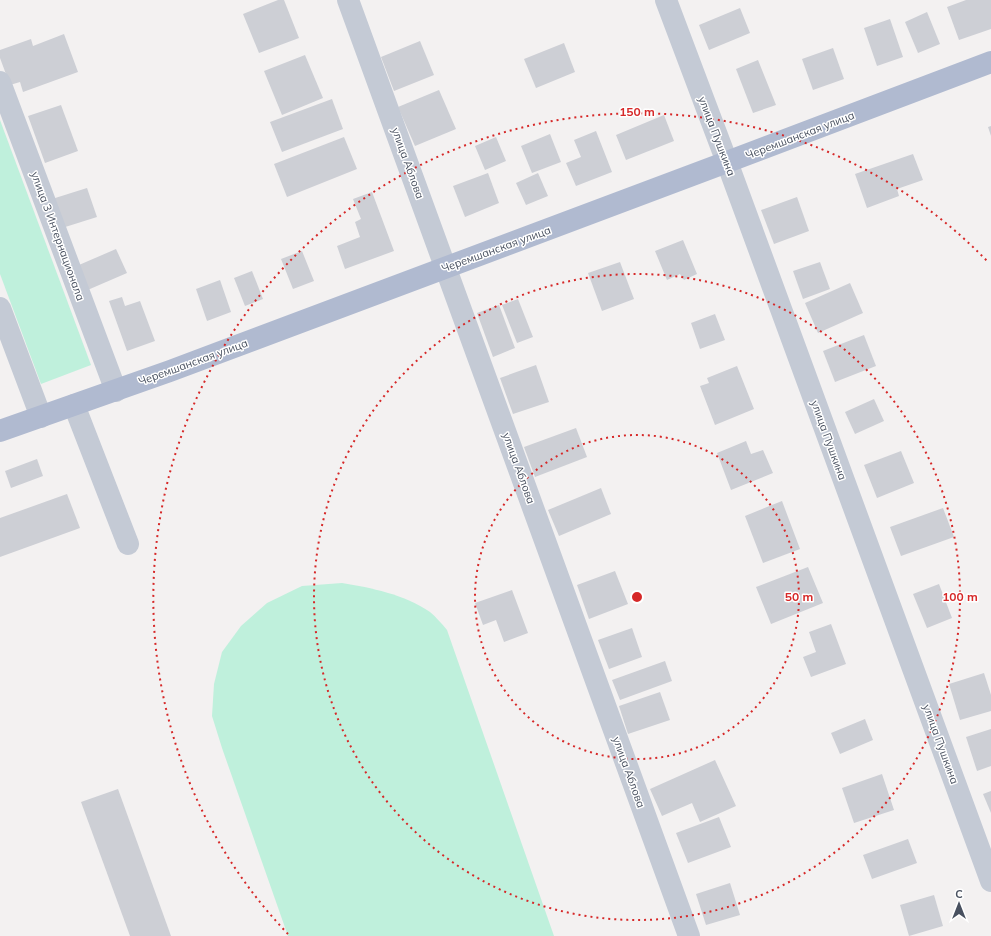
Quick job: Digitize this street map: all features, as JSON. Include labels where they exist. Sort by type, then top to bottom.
[{"type":"main road","name":"Черемшанская улица","points":[[0,431],[116,391],[991,62]]},
{"type":"street","name":"улица Аблова","points":[[348,0],[689,936]]},
{"type":"street","name":"улица Пушкина","points":[[666,0],[991,881]]},
{"type":"street","name":"улица 3 Интернационала","points":[[0,82],[116,391]]},
{"type":"street","points":[[0,308],[41,417]]},
{"type":"street","points":[[74,405],[128,544]]},
{"type":"green space","points":[[0,120],[91,365],[41,384],[0,274]]},
{"type":"green space","points":[[342,583],[365,587],[398,596],[430,612],[447,630],[554,936],[288,936],[212,716],[214,684],[222,652],[241,626],[267,603],[302,586]]},
{"type":"building","points":[[278,0],[284,0],[299,38],[259,53],[243,14]]},
{"type":"building","points":[[966,0],[991,0],[991,29],[959,40],[947,7]]},
{"type":"building","points":[[740,8],[750,33],[709,50],[699,25]]},
{"type":"building","points":[[927,12],[940,44],[918,53],[905,22]]},
{"type":"building","points":[[890,19],[903,57],[877,66],[864,28]]},
{"type":"building","points":[[64,34],[78,72],[23,92],[20,82],[10,85],[0,58],[0,50],[31,39],[33,46]]},
{"type":"building","points":[[420,41],[434,75],[394,91],[381,57]]},
{"type":"building","points":[[564,43],[575,72],[536,88],[524,59]]},
{"type":"building","points":[[833,48],[844,79],[813,90],[802,59]]},
{"type":"building","points":[[305,55],[323,98],[282,115],[264,71]]},
{"type":"building","points":[[758,60],[776,105],[753,113],[736,69]]},
{"type":"building","points":[[439,90],[456,129],[415,146],[398,107]]},
{"type":"building","points":[[332,99],[343,129],[282,152],[270,122]]},
{"type":"building","points":[[61,105],[78,151],[45,163],[28,116]]},
{"type":"building","points":[[664,115],[674,141],[626,160],[616,135]]},
{"type":"building","points":[[991,126],[991,136],[988,127]]},
{"type":"building","points":[[596,131],[612,172],[576,186],[566,163],[581,157],[574,140]]},
{"type":"building","points":[[550,134],[561,162],[532,173],[521,146]]},
{"type":"building","points":[[344,137],[357,169],[287,197],[274,164]]},
{"type":"building","points":[[496,137],[506,161],[485,170],[475,146]]},
{"type":"building","points":[[913,154],[923,180],[897,189],[899,196],[867,208],[855,174]]},
{"type":"building","points":[[488,173],[499,203],[465,217],[453,186]]},
{"type":"building","points":[[538,173],[548,196],[526,205],[516,183]]},
{"type":"building","points":[[87,188],[97,217],[62,228],[52,199]]},
{"type":"building","points":[[372,192],[394,251],[345,269],[337,246],[360,237],[355,222],[361,219],[353,199]]},
{"type":"building","points":[[797,197],[809,231],[774,244],[761,210]]},
{"type":"building","points":[[683,240],[697,274],[684,280],[680,274],[667,280],[655,251]]},
{"type":"building","points":[[116,249],[127,273],[83,292],[72,268]]},
{"type":"building","points":[[302,251],[314,281],[293,289],[281,259]]},
{"type":"building","points":[[620,262],[634,299],[602,311],[588,273]]},
{"type":"building","points":[[820,262],[830,289],[803,299],[793,271]]},
{"type":"building","points":[[252,271],[263,299],[245,306],[234,278]]},
{"type":"building","points":[[220,280],[231,312],[207,321],[196,289]]},
{"type":"building","points":[[850,283],[863,313],[818,333],[805,303]]},
{"type":"building","points":[[122,297],[125,306],[140,301],[155,341],[127,351],[109,301]]},
{"type":"building","points":[[518,299],[533,337],[517,343],[502,305]]},
{"type":"building","points":[[499,305],[515,348],[493,357],[477,313]]},
{"type":"building","points":[[715,314],[725,340],[700,349],[691,323]]},
{"type":"building","points":[[864,335],[876,366],[835,382],[823,351]]},
{"type":"building","points":[[536,365],[549,402],[513,414],[500,378]]},
{"type":"building","points":[[737,366],[754,409],[715,425],[700,386],[709,383],[707,378]]},
{"type":"building","points":[[874,399],[884,421],[855,434],[845,412]]},
{"type":"building","points":[[576,428],[587,457],[535,477],[524,447]]},
{"type":"building","points":[[746,441],[751,454],[763,450],[773,473],[731,490],[717,453]]},
{"type":"building","points":[[901,451],[914,483],[877,498],[864,465]]},
{"type":"building","points":[[37,459],[43,476],[11,488],[5,471]]},
{"type":"building","points":[[601,488],[611,514],[559,536],[548,510]]},
{"type":"building","points":[[67,494],[80,528],[0,557],[0,518]]},
{"type":"building","points":[[782,501],[800,549],[763,563],[745,516]]},
{"type":"building","points":[[943,508],[954,537],[901,556],[890,527]]},
{"type":"building","points":[[808,567],[823,603],[771,624],[756,587]]},
{"type":"building","points":[[615,571],[628,604],[589,619],[577,585]]},
{"type":"building","points":[[939,584],[952,618],[927,628],[913,594]]},
{"type":"building","points":[[512,590],[528,633],[504,642],[496,620],[483,625],[475,603]]},
{"type":"building","points":[[831,624],[846,664],[811,677],[803,657],[816,652],[809,632]]},
{"type":"building","points":[[632,628],[642,657],[609,669],[598,640]]},
{"type":"building","points":[[665,661],[672,681],[620,700],[612,680]]},
{"type":"building","points":[[984,673],[991,695],[991,711],[960,720],[949,684]]},
{"type":"building","points":[[660,692],[670,720],[628,734],[619,706]]},
{"type":"building","points":[[865,719],[873,740],[840,754],[831,733]]},
{"type":"building","points":[[991,729],[991,766],[977,771],[966,737]]},
{"type":"building","points":[[715,760],[736,806],[700,822],[692,803],[662,816],[650,789]]},
{"type":"building","points":[[882,774],[894,810],[854,823],[842,788]]},
{"type":"building","points":[[118,789],[171,936],[130,936],[81,802]]},
{"type":"building","points":[[991,791],[991,813],[983,794]]},
{"type":"building","points":[[719,817],[731,847],[688,863],[676,833]]},
{"type":"building","points":[[908,839],[917,863],[872,879],[863,855]]},
{"type":"building","points":[[730,883],[740,915],[706,925],[696,894]]},
{"type":"building","points":[[934,895],[943,926],[909,936],[900,905]]}]
